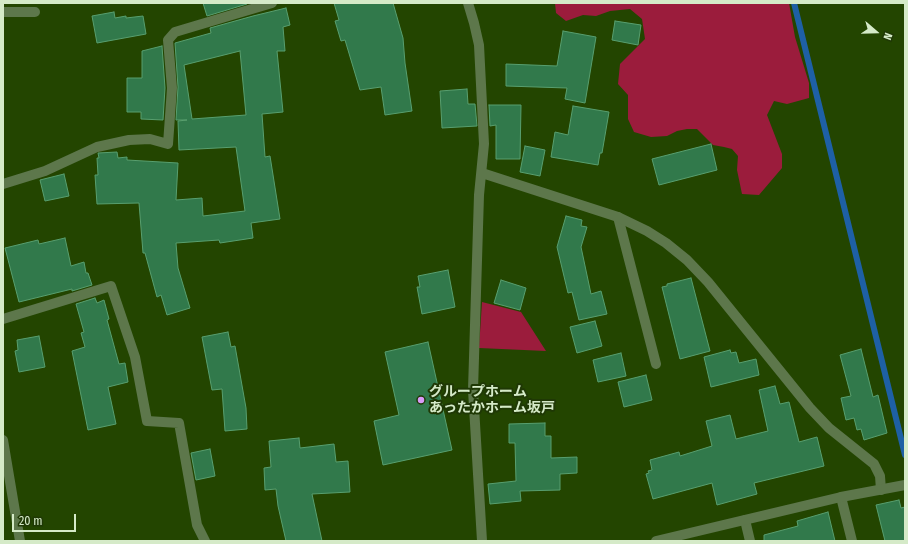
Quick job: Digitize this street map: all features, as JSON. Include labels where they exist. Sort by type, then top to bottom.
[{"type":"street","points":[[3,184],[45,171],[97,147],[129,140],[150,139],[168,144],[172,88],[168,40],[175,32],[272,3]]},
{"type":"street","points":[[468,3],[479,45],[484,144],[479,195],[473,390],[482,541]]},
{"type":"street","points":[[3,12],[35,12]]},
{"type":"street","points":[[482,173],[618,217],[647,231],[666,243],[687,260],[708,282],[810,408],[829,428],[874,464],[880,476],[881,490]]},
{"type":"street","points":[[618,217],[656,364]]},
{"type":"street","points":[[3,319],[111,286],[135,357],[146,421],[179,423],[197,525],[205,541]]},
{"type":"street","points":[[3,440],[20,541]]},
{"type":"street","points":[[656,541],[679,538],[745,520],[841,497],[905,485]]},
{"type":"street","points":[[841,497],[852,541]]},
{"type":"street","points":[[745,520],[750,541]]},
{"type":"shaded area","points":[[555,3],[789,3],[795,37],[809,83],[809,98],[787,104],[774,101],[767,115],[782,154],[782,168],[759,195],[742,194],[737,170],[738,156],[732,149],[713,145],[697,129],[677,131],[667,136],[651,137],[634,132],[628,119],[628,95],[618,84],[620,64],[645,39],[642,19],[630,9],[610,11],[596,16],[583,15],[566,21],[556,13]]},
{"type":"shaded area","points":[[482,302],[521,312],[546,351],[479,348]]},
{"type":"building","points":[[203,3],[247,3],[247,4],[207,16]]},
{"type":"building","points":[[334,3],[393,3],[403,38],[412,111],[385,115],[381,87],[360,90],[345,40],[341,41],[335,21],[339,20]]},
{"type":"building","points":[[286,8],[290,25],[283,27],[285,51],[277,51],[283,112],[262,114],[265,157],[270,156],[280,219],[251,223],[253,238],[220,243],[219,240],[176,243],[178,268],[190,308],[167,315],[161,295],[157,297],[145,253],[143,253],[139,203],[97,204],[95,175],[98,175],[98,153],[117,152],[118,158],[127,157],[127,160],[178,163],[176,200],[202,198],[203,216],[245,211],[236,147],[179,150],[178,121],[187,120],[176,120],[178,87],[175,43],[211,33],[210,28]],"holes":[[[240,51],[246,115],[192,119],[184,65]]]},
{"type":"building","points":[[114,12],[115,18],[126,16],[126,18],[143,16],[146,34],[97,43],[92,16]]},
{"type":"building","points":[[615,21],[641,25],[638,45],[612,40]]},
{"type":"building","points":[[563,31],[596,37],[585,103],[565,99],[567,88],[506,86],[506,64],[557,66]]},
{"type":"building","points":[[162,46],[165,88],[163,120],[141,119],[141,112],[127,112],[127,78],[142,78],[142,51]]},
{"type":"building","points":[[467,89],[468,104],[475,104],[477,126],[442,128],[440,91]]},
{"type":"building","points":[[489,105],[521,105],[520,159],[496,159],[496,125],[490,126]]},
{"type":"building","points":[[573,106],[609,112],[602,153],[600,153],[598,165],[551,157],[555,132],[568,135]]},
{"type":"building","points":[[711,144],[717,170],[659,185],[652,159]]},
{"type":"building","points":[[525,146],[545,150],[540,176],[520,172]]},
{"type":"building","points":[[64,174],[69,196],[45,201],[40,180]]},
{"type":"building","points":[[566,216],[582,220],[581,226],[587,227],[581,247],[591,294],[601,291],[607,314],[579,320],[572,292],[568,293],[557,247]]},
{"type":"building","points":[[65,238],[71,266],[84,262],[86,273],[88,273],[92,285],[72,291],[72,289],[19,302],[5,248],[38,240],[39,244]]},
{"type":"building","points":[[448,270],[455,307],[422,314],[417,287],[420,287],[418,276]]},
{"type":"building","points":[[691,278],[710,351],[680,359],[662,287],[667,286],[667,284]]},
{"type":"building","points":[[501,280],[526,288],[520,310],[494,303]]},
{"type":"building","points":[[95,298],[97,303],[104,300],[109,319],[107,320],[119,364],[125,363],[128,382],[108,387],[116,424],[88,430],[72,351],[85,347],[81,333],[84,332],[76,304]]},
{"type":"building","points":[[595,321],[602,346],[577,353],[570,327]]},
{"type":"building","points":[[228,332],[231,347],[235,346],[246,408],[247,429],[225,431],[222,389],[212,390],[202,337]]},
{"type":"building","points":[[39,336],[45,367],[19,372],[15,351],[18,350],[17,340]]},
{"type":"building","name":"グループホーム あったかホーム坂戸","points":[[428,342],[452,450],[383,465],[374,421],[399,415],[385,352]]},
{"type":"building","points":[[861,349],[873,397],[878,395],[887,433],[864,440],[861,429],[857,430],[854,418],[846,420],[841,398],[851,396],[840,355]]},
{"type":"building","points":[[730,350],[731,353],[736,352],[739,363],[756,359],[759,375],[711,387],[704,357]]},
{"type":"building","points":[[621,353],[626,376],[598,382],[593,360]]},
{"type":"building","points":[[646,375],[652,400],[624,407],[618,382]]},
{"type":"building","points":[[775,386],[780,404],[789,402],[799,442],[817,437],[824,466],[754,483],[757,494],[717,505],[712,483],[653,499],[646,474],[649,473],[648,471],[652,470],[650,460],[679,452],[680,456],[712,446],[706,421],[730,415],[736,439],[768,431],[759,390]]},
{"type":"building","points":[[545,423],[545,436],[551,436],[551,458],[577,457],[577,473],[560,474],[560,490],[520,491],[521,501],[490,504],[488,484],[516,481],[515,443],[509,443],[509,424]]},
{"type":"building","points":[[299,438],[300,448],[334,444],[336,462],[348,461],[350,492],[312,494],[322,541],[286,541],[278,506],[276,489],[265,490],[264,468],[271,467],[269,441]]},
{"type":"building","points":[[210,449],[215,476],[196,480],[191,453]]},
{"type":"building","points":[[899,500],[901,508],[905,507],[905,541],[885,541],[876,505]]},
{"type":"building","points":[[828,512],[835,541],[764,541],[764,535],[798,526],[797,521]]},
{"type":"waterway","points":[[794,3],[905,455]]},
{"type":"place","name":"グループホーム あったかホーム坂戸","points":[[421,400]]}]
